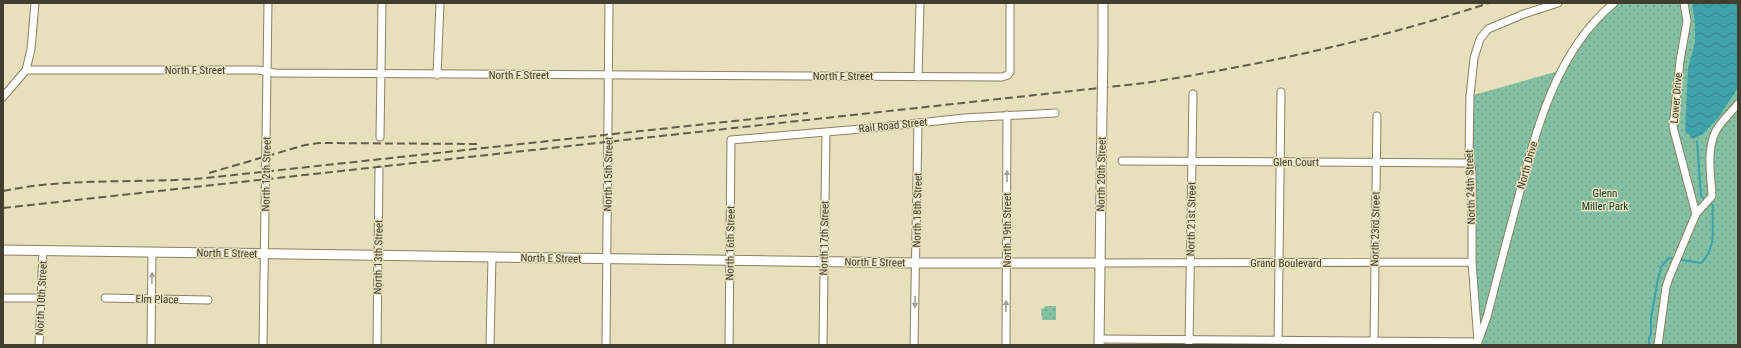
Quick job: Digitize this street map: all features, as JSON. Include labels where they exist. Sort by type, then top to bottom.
[{"type":"street","points":[[3,97],[26,70],[31,50],[35,3]]},
{"type":"street","name":"North 12th Street","points":[[263,345],[268,3]]},
{"type":"street","points":[[380,137],[382,3]]},
{"type":"street","points":[[437,75],[440,3]]},
{"type":"street","name":"North 15th Street","points":[[606,345],[610,3]]},
{"type":"street","points":[[918,76],[920,3]]},
{"type":"street","name":"North F Street","points":[[26,70],[258,70],[268,72],[437,75],[1002,77],[1008,75],[1010,72],[1010,3]]},
{"type":"street","name":"North 20th Street","points":[[1099,342],[1104,3]]},
{"type":"street","name":"North 24th Street","points":[[1478,344],[1472,262],[1472,172],[1469,141],[1472,76],[1477,48],[1483,34],[1488,29],[1506,21],[1558,3]]},
{"type":"street","name":"North Drive","points":[[1478,344],[1487,317],[1527,163],[1548,98],[1562,70],[1583,36],[1600,14],[1614,3]]},
{"type":"street","name":"Lower Drive","points":[[1684,3],[1687,21],[1680,61],[1673,127],[1696,214]]},
{"type":"street","points":[[1278,343],[1281,92]]},
{"type":"street","name":"North 21st Street","points":[[1189,342],[1193,94]]},
{"type":"street","points":[[1658,345],[1666,287],[1696,214],[1712,196],[1710,154],[1713,137],[1719,126],[1738,104]]},
{"type":"street","name":"Rail Road Street","points":[[731,140],[1055,112]]},
{"type":"street","name":"North 19th Street","points":[[1006,345],[1008,115]]},
{"type":"street","name":"North 23rd Street","points":[[1374,341],[1377,116]]},
{"type":"street","name":"North 18th Street","points":[[914,345],[918,123]]},
{"type":"street","name":"North 17th Street","points":[[824,345],[826,132]]},
{"type":"street","name":"North 16th Street","points":[[729,345],[731,140]]},
{"type":"street","name":"Glen Court","points":[[1122,161],[1470,163]]},
{"type":"street","name":"North 13th Street","points":[[377,345],[379,170]]},
{"type":"street","name":"North E Street","points":[[3,250],[916,263],[1099,263]]},
{"type":"street","name":"North 10th Street","points":[[39,345],[40,298],[43,282],[43,251]]},
{"type":"street","points":[[151,345],[152,252]]},
{"type":"street","points":[[490,345],[492,257]]},
{"type":"street","name":"Grand Boulevard","points":[[1099,263],[1472,262]]},
{"type":"street","points":[[3,298],[40,298]]},
{"type":"street","name":"Elm Place","points":[[105,298],[208,300]]},
{"type":"street","points":[[1099,342],[1278,343],[1374,341],[1478,344]]},
{"type":"green space","name":"Glenn Miller Park","points":[[1614,3],[1738,3],[1738,345],[1278,345],[1278,341],[1478,342],[1472,262],[1470,96],[1562,70],[1576,48]]},
{"type":"green space","points":[[1046,306],[1056,306],[1056,320],[1042,320],[1041,310]]},
{"type":"water","points":[[1692,3],[1738,3],[1738,88],[1718,118],[1703,134],[1693,139],[1685,131],[1688,68],[1695,43],[1695,24]]},
{"type":"waterway","points":[[1697,141],[1701,196],[1706,200]]},
{"type":"waterway","points":[[1649,345],[1651,318],[1661,267],[1669,258],[1701,263],[1706,257],[1710,250],[1713,236],[1713,205],[1710,203]]},
{"type":"railway","points":[[3,208],[1145,83],[1275,60],[1362,40],[1489,3]]},
{"type":"railway","points":[[3,191],[79,182],[181,180],[206,178],[808,113]]},
{"type":"railway","points":[[209,173],[305,145],[319,143],[478,144]]}]
